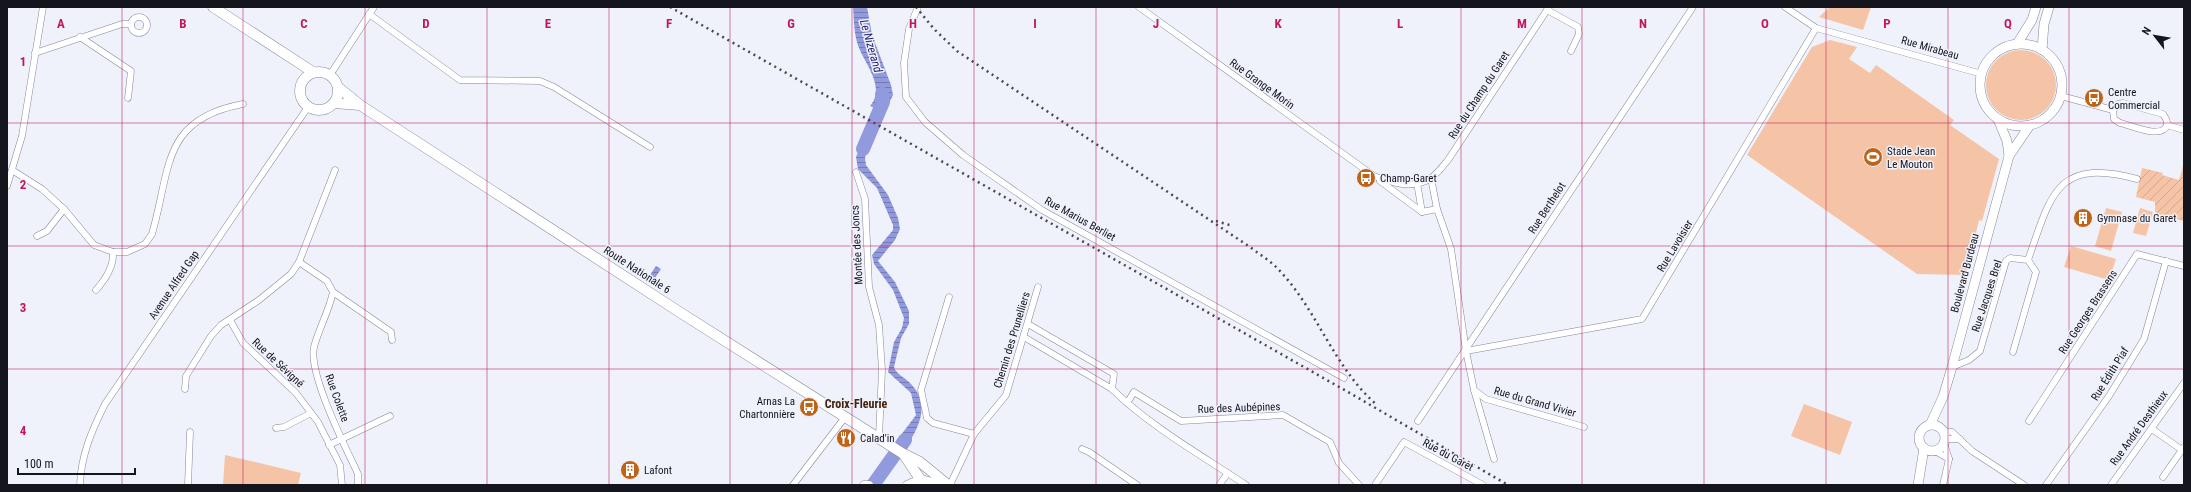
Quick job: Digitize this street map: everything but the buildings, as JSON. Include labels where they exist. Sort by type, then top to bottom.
[{"type":"main road","points":[[213,7],[313,72],[325,72],[330,75],[339,88],[334,103],[324,110],[319,110],[308,106],[303,102],[300,91],[304,80],[313,72]]},
{"type":"main road","points":[[2017,44],[2032,20],[2036,7]]},
{"type":"main road","points":[[2042,50],[2044,24],[2049,7]]},
{"type":"main road","points":[[2017,44],[2026,44],[2042,50],[2057,65],[2062,86],[2061,96],[2049,115],[2030,125],[2014,125],[1998,119],[1989,110],[1983,99],[1980,86],[1982,74],[1987,62],[1995,54],[2006,47],[2017,44]]},
{"type":"main road","points":[[290,58],[304,80]]},
{"type":"main road","name":"Route Nationale 6","points":[[339,88],[360,105],[681,314],[846,416],[902,454],[920,462],[949,485]]},
{"type":"main road","name":"Route Nationale 6","points":[[334,103],[360,105]]},
{"type":"main road","name":"Boulevard Burdeau","points":[[1998,119],[2007,141],[2009,156]]},
{"type":"main road","name":"Boulevard Burdeau","points":[[1918,485],[1930,450],[1919,437],[1922,429],[1930,425],[1943,397],[2009,156],[2030,125]]},
{"type":"main road","name":"Boulevard Burdeau","points":[[1943,397],[1943,435]]},
{"type":"main road","points":[[1930,425],[1943,435],[1930,450]]},
{"type":"main road","name":"Route Nationale 6","points":[[902,454],[922,482]]},
{"type":"street","points":[[7,186],[22,136],[43,7]]},
{"type":"street","points":[[330,75],[374,7]]},
{"type":"street","name":"Rue Marius Berliet","points":[[918,7],[909,29],[904,63],[906,97],[925,122],[941,136],[963,155],[1042,210],[1344,378]]},
{"type":"street","name":"Rue Grange Morin","points":[[1139,7],[1422,212]]},
{"type":"street","name":"Rue Berthelot","points":[[1418,421],[1466,351],[1693,7]]},
{"type":"street","name":"Rue Mirabeau","points":[[1784,7],[1816,28],[1982,74]]},
{"type":"street","points":[[1548,9],[1578,27],[1579,34],[1571,51]]},
{"type":"street","name":"Rue du Champ du Garet","points":[[1417,183],[1431,178],[1448,160],[1548,9]]},
{"type":"street","points":[[369,14],[460,80],[540,81],[554,87],[650,147]]},
{"type":"street","points":[[35,53],[122,24],[131,24]]},
{"type":"street","name":"Rue Lavoisier","points":[[1466,351],[1642,319],[1816,28]]},
{"type":"street","points":[[80,37],[131,71],[128,98]]},
{"type":"street","points":[[2061,96],[2113,110]]},
{"type":"street","points":[[12,170],[42,189],[64,209],[94,245],[113,252],[127,252],[144,244],[152,234],[169,159],[180,138],[197,121],[223,108],[243,104]]},
{"type":"street","points":[[2118,104],[2129,105],[2163,114],[2166,118],[2167,125],[2164,130],[2157,133],[2120,123],[2114,119],[2113,110],[2118,104]]},
{"type":"street","name":"Avenue Alfred Gap","points":[[80,485],[84,454],[96,422],[106,404],[308,106]]},
{"type":"street","points":[[2167,125],[2184,130]]},
{"type":"street","points":[[185,389],[186,376],[211,336],[221,325],[255,304],[291,274],[299,262],[335,170]]},
{"type":"street","points":[[2013,352],[2036,272],[2028,260],[2047,206],[2058,189],[2070,179],[2087,172],[2102,171],[2137,179]]},
{"type":"street","name":"Montée des Joncs","points":[[856,172],[865,199],[869,287],[879,325],[882,370],[879,437]]},
{"type":"street","name":"Rue Grange Morin","points":[[1374,176],[1396,185],[1417,183]]},
{"type":"street","points":[[1431,178],[1437,209],[1451,249],[1466,351],[1474,390],[1494,459]]},
{"type":"street","points":[[1417,183],[1422,212],[1437,209]]},
{"type":"street","points":[[37,236],[47,231],[64,209]]},
{"type":"street","points":[[96,290],[103,282],[113,260],[113,252]]},
{"type":"street","name":"Rue Georges Brassens","points":[[2029,421],[2137,254],[2166,260],[2184,266]]},
{"type":"street","name":"Rue Jacques Brel","points":[[1952,367],[1969,360],[1980,351],[2006,261],[2010,258],[2028,260]]},
{"type":"street","name":"Rue Édith Piaf","points":[[2046,485],[2109,396],[2144,339],[2166,260]]},
{"type":"street","points":[[299,262],[327,281],[333,292],[391,332],[392,340]]},
{"type":"street","name":"Chemin des Prunelliers","points":[[949,485],[974,434],[1006,395],[1038,287]]},
{"type":"street","name":"Rue Colette","points":[[333,292],[329,309],[314,348],[318,380],[358,474],[358,485]]},
{"type":"street","points":[[949,297],[921,390],[926,418],[933,423],[974,434]]},
{"type":"street","name":"Rue de Sévigné","points":[[230,320],[243,343],[296,392],[311,413],[340,465],[342,485]]},
{"type":"street","points":[[1028,324],[1114,374],[1112,388]]},
{"type":"street","points":[[1024,337],[1112,388],[1127,403],[1246,485]]},
{"type":"street","name":"Rue André Desthieux","points":[[2111,485],[2184,383]]},
{"type":"street","name":"Rue du Grand Vivier","points":[[1474,390],[1486,399],[1584,427]]},
{"type":"street","name":"Rue des Aubépines","points":[[1127,403],[1134,392],[1181,421],[1283,415],[1330,442],[1339,463],[1359,485]]},
{"type":"street","points":[[276,428],[284,427],[311,413]]},
{"type":"street","points":[[330,445],[390,416]]},
{"type":"street","points":[[793,485],[846,416]]},
{"type":"street","points":[[2152,429],[2183,449],[2163,477]]},
{"type":"street","points":[[188,485],[190,432]]},
{"type":"street","points":[[1943,485],[1949,459],[1943,435],[1961,440],[1972,451],[2024,485]]},
{"type":"street","name":"Rue du Garet","points":[[1375,485],[1404,442],[1483,485]]},
{"type":"street","points":[[1082,449],[1089,452],[1137,485]]},
{"type":"street","points":[[1930,450],[1949,459]]},
{"type":"street","points":[[1219,485],[1228,473]]},
{"type":"street","points":[[907,485],[922,482],[944,485]]},
{"type":"shaded area","points":[[1830,7],[1871,7],[1863,30],[1819,17]]},
{"type":"shaded area","name":"Stade Jean Le Mouton","points":[[1830,40],[1857,47],[1849,59],[1870,73],[1876,65],[1954,120],[1950,125],[1999,159],[1982,221],[1979,220],[1966,275],[1917,274],[1747,155],[1812,47]]},
{"type":"shaded area","points":[[2014,50],[2028,50],[2041,56],[2050,65],[2054,71],[2056,85],[2054,99],[2046,110],[2035,118],[2028,120],[2014,120],[2007,118],[1996,110],[1988,99],[1986,92],[1986,78],[1988,71],[1996,60],[2007,52]]},
{"type":"shaded area","points":[[2184,163],[2184,221],[2155,214],[2155,202],[2136,197],[2142,168],[2163,173],[2162,175],[2179,180]]},
{"type":"shaded area","points":[[2106,208],[2122,212],[2111,251],[2095,246]]},
{"type":"shaded area","points":[[2140,208],[2153,212],[2146,236],[2133,233]]},
{"type":"shaded area","points":[[2071,246],[2116,259],[2109,280],[2064,267]]},
{"type":"shaded area","points":[[1804,404],[1852,422],[1840,455],[1791,436]]},
{"type":"shaded area","points":[[225,455],[301,473],[298,485],[223,485]]},
{"type":"water","points":[[853,7],[867,7],[872,35],[891,85],[893,95],[882,117],[877,109],[870,106],[876,92],[875,85],[870,69],[857,43],[854,28]]},
{"type":"water","points":[[867,131],[871,133],[865,158],[866,165],[888,195],[898,218],[900,229],[895,240],[878,261],[895,282],[909,311],[909,324],[901,338],[894,367],[896,372],[909,382],[916,390],[922,407],[921,416],[915,432],[905,449],[895,443],[916,415],[911,393],[888,372],[894,342],[902,328],[904,318],[893,290],[874,264],[872,255],[893,230],[893,225],[877,188],[858,169],[856,157]]},
{"type":"water","points":[[656,266],[661,269],[651,284],[646,281]]},
{"type":"water","points":[[887,458],[894,463],[879,484],[870,478]]},
{"type":"waterway","name":"Le Nizerand","points":[[863,149],[883,102],[882,94]]},
{"type":"waterway","name":"Le Nizerand","points":[[873,485],[905,440]]},
{"type":"railway","points":[[670,7],[1348,392],[1508,485]]},
{"type":"railway","points":[[916,7],[934,29],[957,51],[1250,247],[1279,270],[1305,303],[1337,357],[1349,374],[1377,405]]},
{"type":"railway","points":[[1216,221],[1233,226]]},
{"type":"place","name":"Centre Commercial","points":[[2094,98]]},
{"type":"place","name":"Stade Jean Le Mouton","points":[[1873,157]]},
{"type":"place","name":"Champ-Garet","points":[[1366,178]]},
{"type":"place","name":"Gymnase du Garet","points":[[2083,218]]},
{"type":"place","name":"Arnas La Chartonnière","points":[[809,407]]},
{"type":"place","name":"Calad'in","points":[[846,438]]},
{"type":"place","name":"Lafont","points":[[630,470]]},
{"type":"district","name":"Croix-Fleurie","points":[[856,404]]}]
